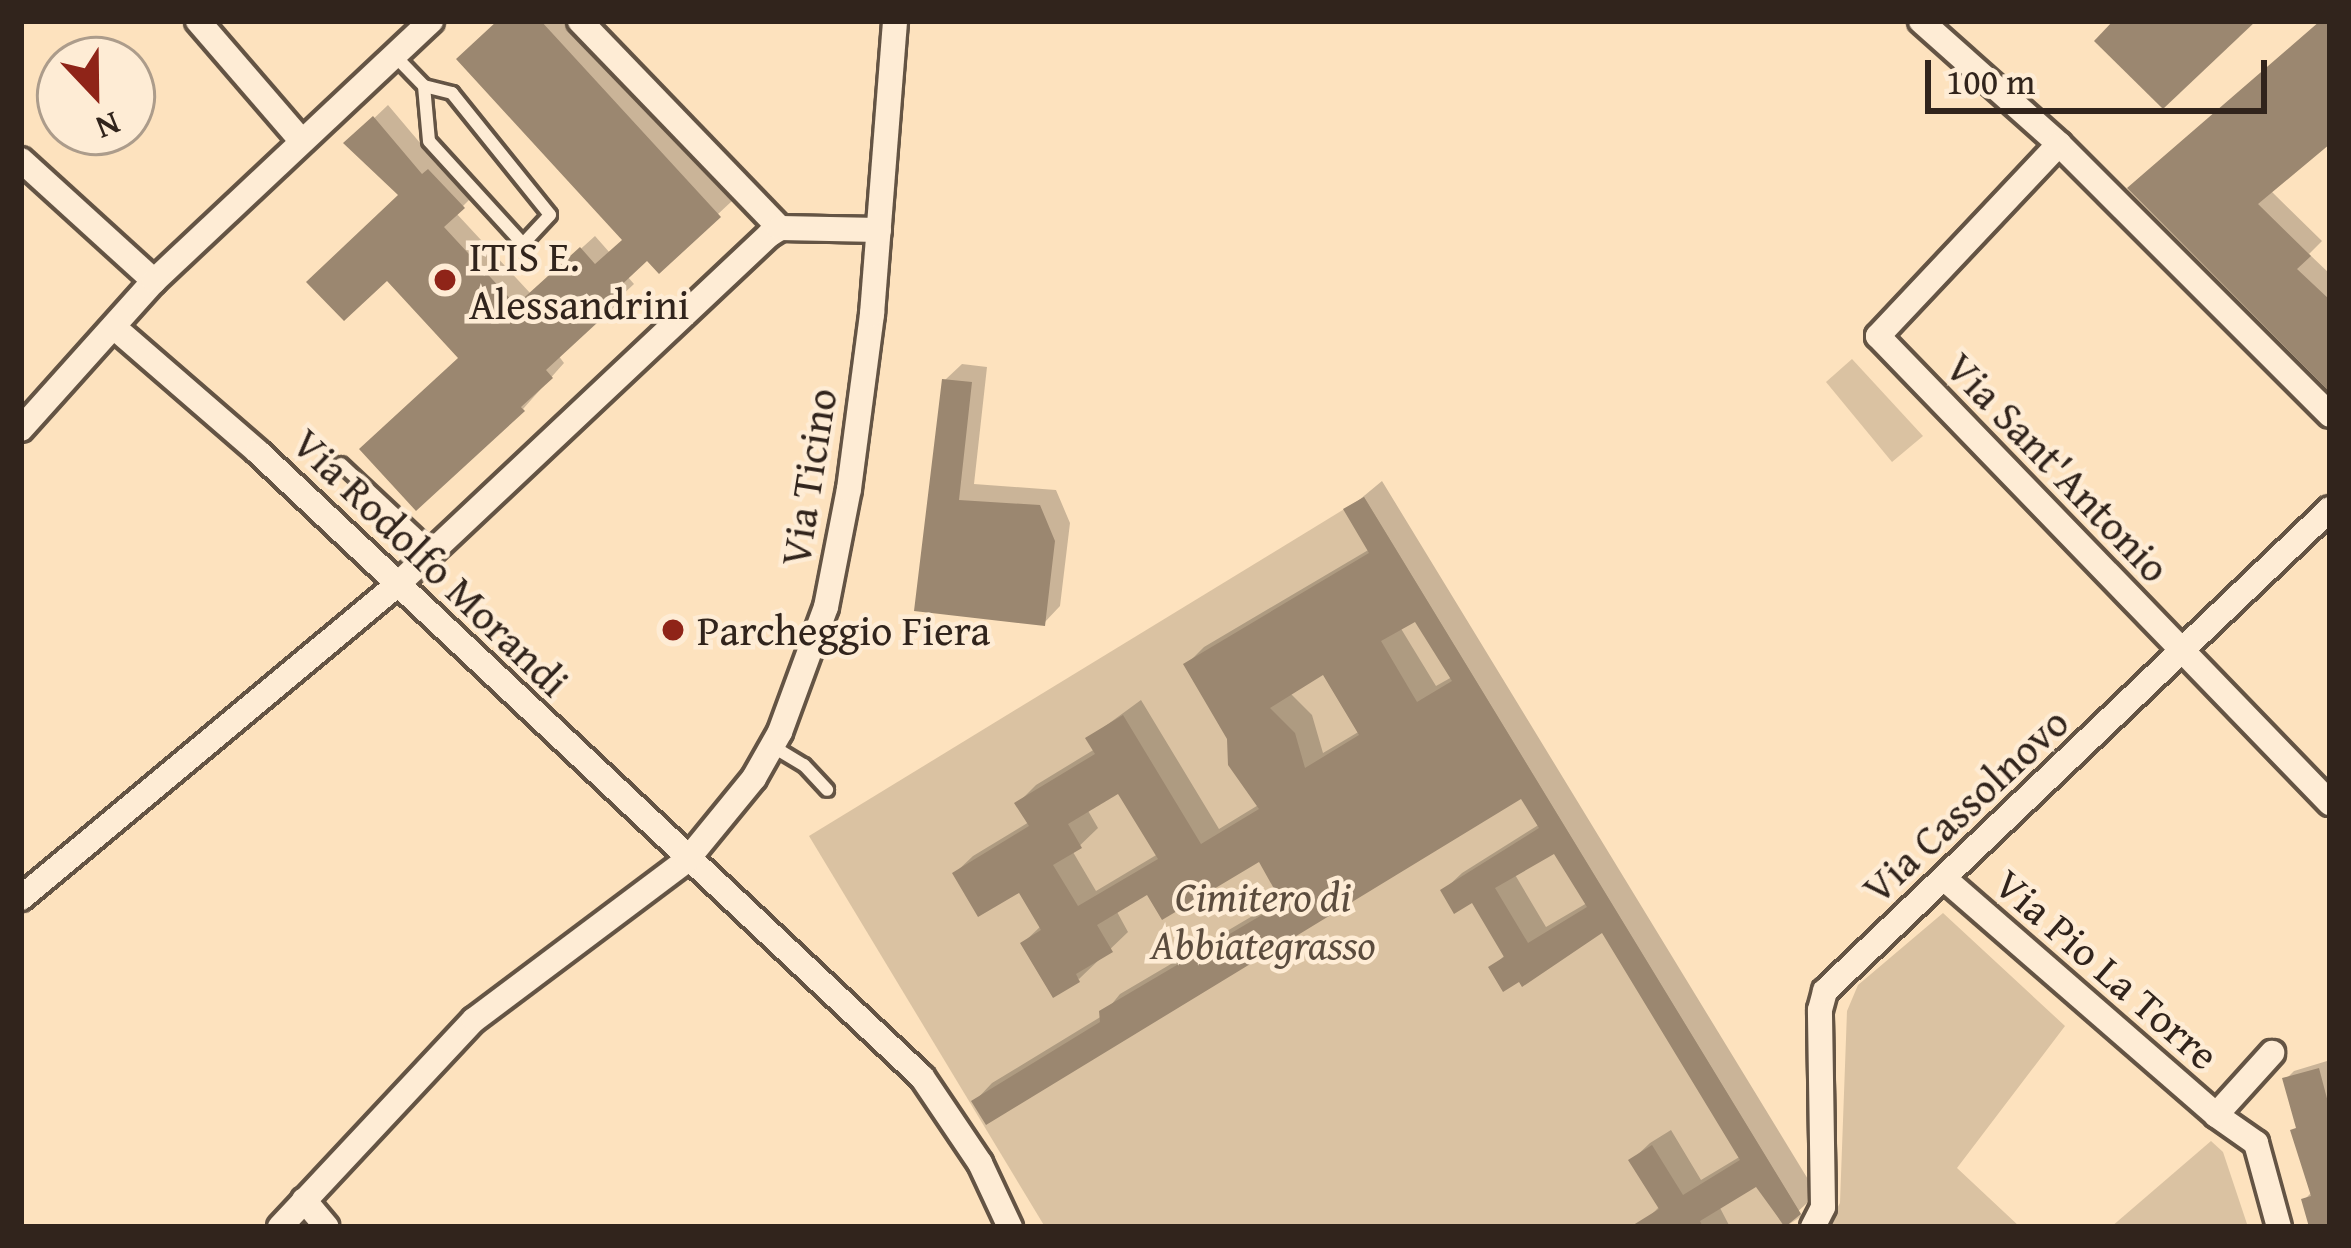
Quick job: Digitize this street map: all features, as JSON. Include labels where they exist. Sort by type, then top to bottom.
[{"type":"street","points":[[198,21],[300,139]]},
{"type":"street","points":[[21,429],[154,281],[300,139],[431,21]]},
{"type":"street","points":[[580,21],[781,228]]},
{"type":"street","name":"Via Ticino","points":[[280,1227],[474,1021],[687,860],[754,778],[772,746],[806,670],[832,579],[855,452],[895,21]]},
{"type":"street","points":[[1921,21],[2059,144],[2330,415]]},
{"type":"street","name":"Via Sant'Antonio","points":[[2059,144],[1878,336],[2330,803]]},
{"type":"street","points":[[21,160],[154,281]]},
{"type":"street","points":[[21,898],[398,584],[781,228],[879,230]]},
{"type":"street","name":"Via Rodolfo Morandi","points":[[115,328],[258,452],[922,1077],[980,1163],[1010,1227]]},
{"type":"street","name":"Via Cassolnovo","points":[[1814,1227],[1823,1207],[1820,1010],[1825,991],[2330,509]]},
{"type":"street","name":"Via Pio La Torre","points":[[1946,880],[2216,1115],[2256,1143],[2279,1227]]},
{"type":"street","points":[[2216,1115],[2272,1053]]},
{"type":"street","points":[[304,1199],[327,1227]]},
{"type":"lane","points":[[394,54],[424,86],[452,93],[550,215],[523,244],[429,141],[424,86]]},
{"type":"lane","points":[[341,464],[434,550]]},
{"type":"lane","points":[[772,746],[804,765],[827,790]]},
{"type":"green space","points":[[1852,359],[1923,436],[1892,462],[1826,382]]},
{"type":"green space","name":"Cimitero di Abbiategrasso","points":[[1364,497],[1802,1216],[1785,1227],[1045,1227],[809,836]]},
{"type":"green space","points":[[1943,913],[2065,1026],[1957,1168],[2020,1227],[1827,1227],[1840,1203],[1847,1011],[1858,985]]},
{"type":"green space","points":[[2211,1141],[2223,1152],[2248,1227],[2111,1227]]},
{"type":"building","points":[[497,21],[541,21],[721,217],[659,274],[647,261],[615,291],[623,299],[546,370],[553,378],[521,407],[525,411],[416,511],[359,449],[458,358],[387,281],[344,321],[306,282],[398,195],[343,143],[373,116],[422,174],[428,169],[465,208],[444,227],[516,305],[580,247],[595,264],[622,240],[456,59]]},
{"type":"building","points":[[2113,21],[2256,21],[2163,109],[2094,41]]},
{"type":"building","points":[[2320,21],[2330,21],[2330,144],[2258,204],[2311,256],[2297,269],[2330,300],[2330,392],[2127,188]]},
{"type":"building","points":[[942,379],[972,382],[959,500],[1040,505],[1055,541],[1045,626],[914,611]]},
{"type":"building","points":[[1364,497],[1801,1214],[1785,1227],[1756,1187],[1700,1221],[1703,1227],[1630,1227],[1659,1209],[1628,1160],[1652,1145],[1683,1195],[1740,1160],[1602,933],[1522,987],[1519,982],[1503,992],[1488,967],[1504,957],[1472,903],[1454,914],[1440,890],[1539,828],[1521,799],[986,1125],[971,1101],[1100,1022],[1099,1011],[1282,903],[1259,862],[1162,920],[1147,895],[1097,925],[1113,952],[1076,974],[1080,982],[1053,998],[1020,943],[1041,930],[1019,893],[978,917],[952,873],[1029,826],[1014,803],[1095,754],[1085,738],[1123,715],[1201,844],[1259,809],[1228,765],[1227,739],[1183,664],[1369,553],[1343,509]],"holes":[[[1415,622],[1452,681],[1417,702],[1381,641]],[[1323,675],[1359,735],[1305,768],[1295,733],[1270,708]],[[1118,794],[1158,859],[1078,906],[1053,865],[1082,848],[1068,824]],[[1554,854],[1587,907],[1528,943],[1495,888]]]},
{"type":"building","points":[[2319,1068],[2330,1110],[2330,1227],[2309,1227],[2301,1199],[2311,1196],[2290,1130],[2296,1128],[2282,1078]]},
{"type":"place","name":"ITIS E. Alessandrini","points":[[445,280]]},
{"type":"place","name":"Parcheggio Fiera","points":[[673,630]]}]
